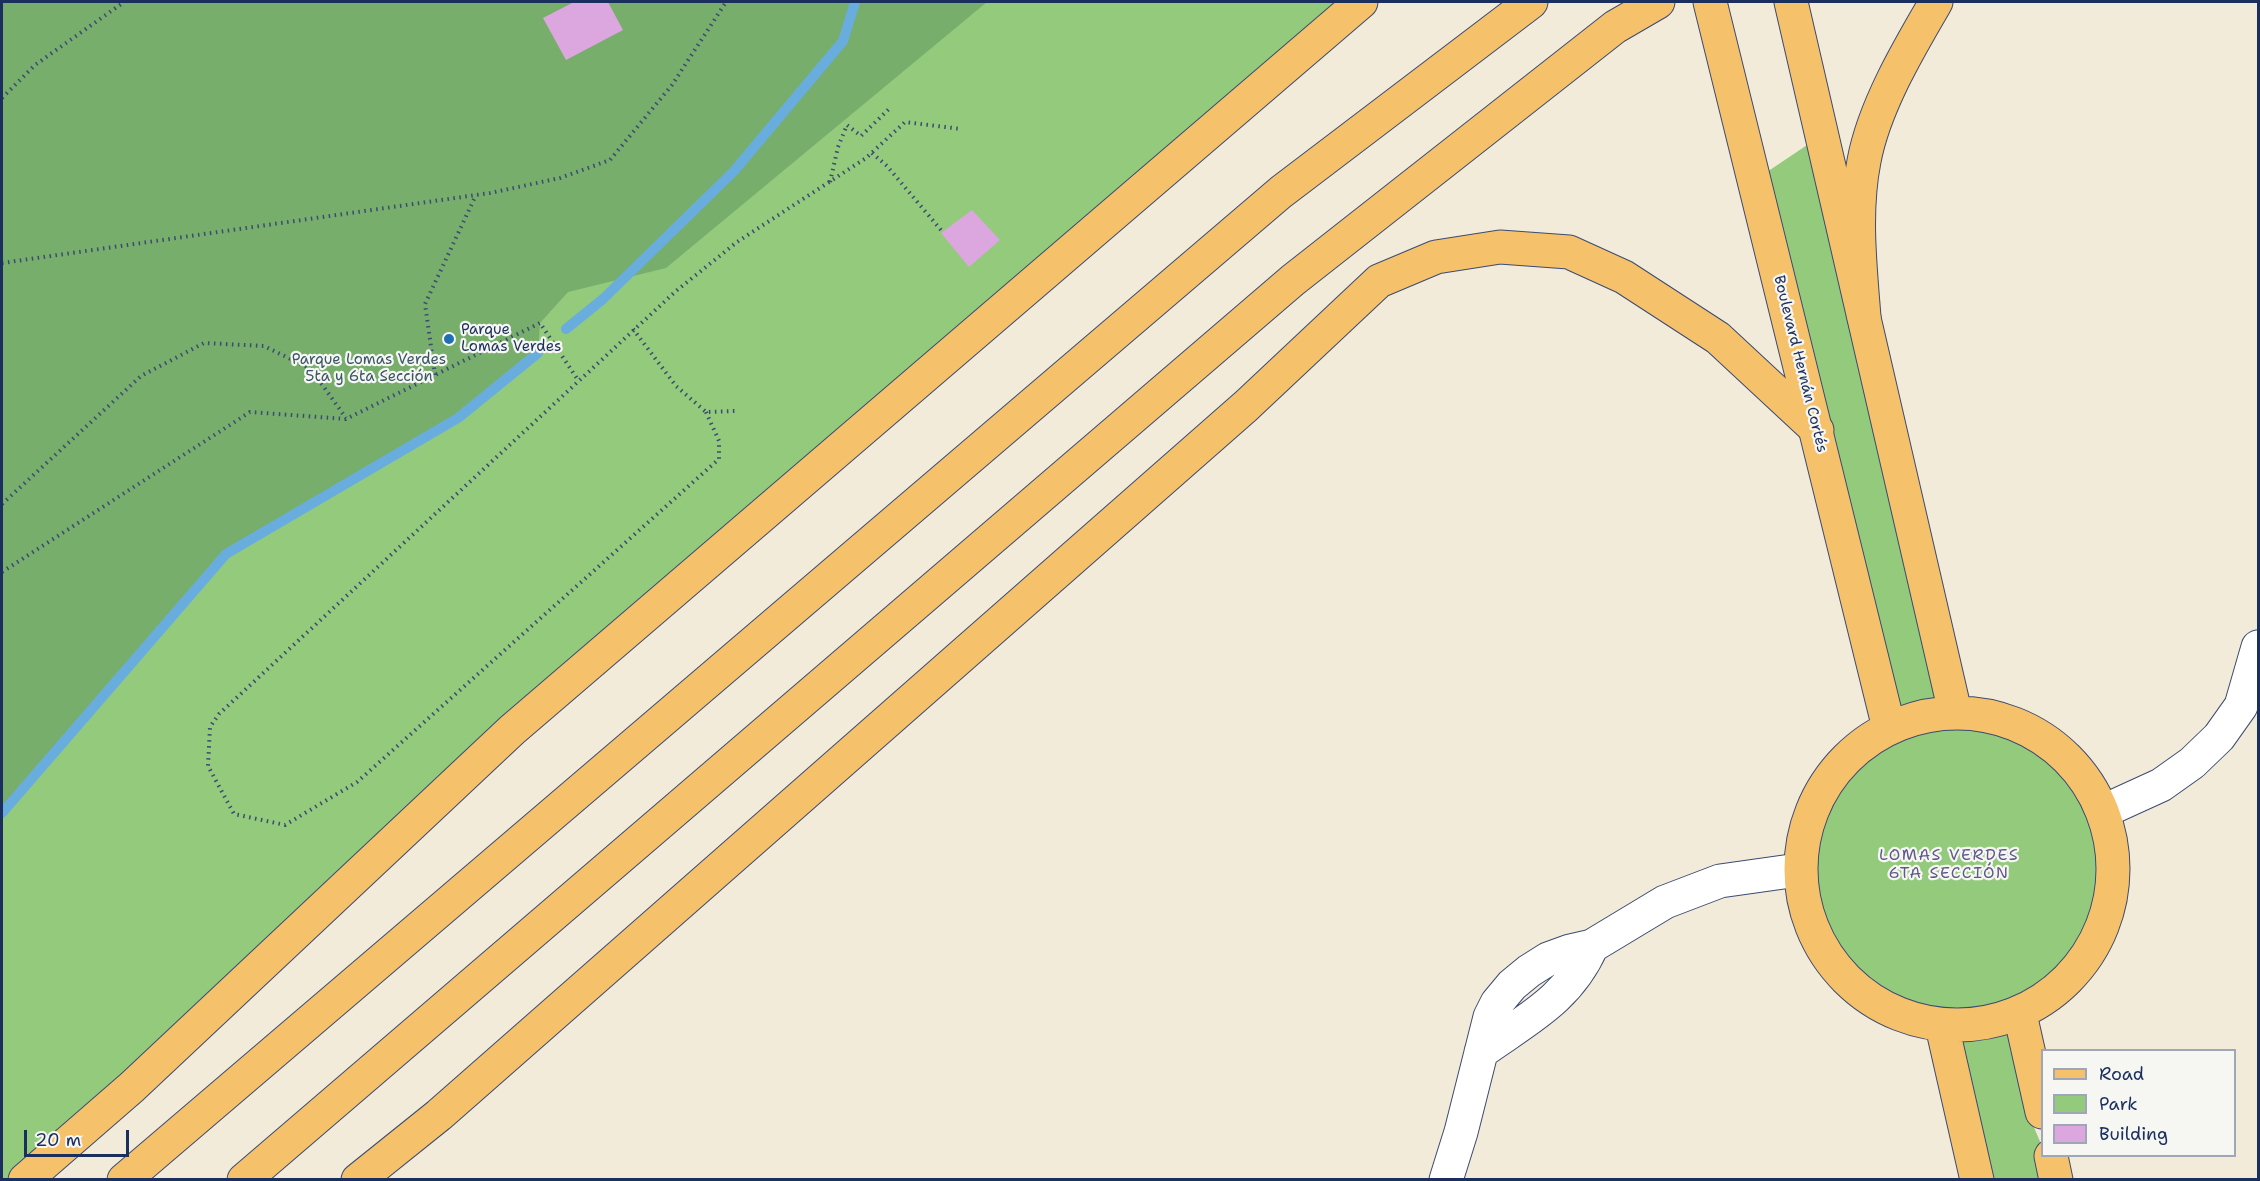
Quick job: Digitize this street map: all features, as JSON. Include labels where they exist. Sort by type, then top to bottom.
[{"type":"main road","points":[[25,1179],[132,1087],[512,730],[1360,2]]},
{"type":"main road","points":[[124,1179],[1281,192],[1531,2]]},
{"type":"main road","points":[[244,1179],[1293,280],[1615,27],[1658,2]]},
{"type":"main road","name":"Boulevard Hernán Cortés","points":[[1710,2],[1889,728]]},
{"type":"main road","points":[[1791,2],[1955,712]]},
{"type":"main road","points":[[1864,317],[1859,244],[1864,159],[1876,122],[1902,60],[1936,2]]},
{"type":"main road","points":[[358,1179],[439,1115],[1006,619],[1246,406],[1379,281],[1436,257],[1500,247],[1569,252],[1624,277],[1718,338],[1817,430]]},
{"type":"main road","points":[[1955,712],[2017,723],[2070,758],[2104,811],[2116,870],[2104,929],[2070,979],[2020,1014],[1982,1025],[1942,1026],[1886,1010],[1840,976],[1809,927],[1798,870],[1804,826],[1822,786],[1851,752],[1889,728],[1955,712]]},
{"type":"main road","points":[[2020,1014],[2041,1103]]},
{"type":"main road","points":[[1942,1026],[1977,1179]]},
{"type":"main road","points":[[2051,1157],[2056,1179]]},
{"type":"street","points":[[2104,811],[2161,785],[2192,763],[2219,737],[2241,706],[2259,647]]},
{"type":"street","points":[[1446,1179],[1482,1052],[1552,1002],[1569,986],[1592,946],[1665,902],[1719,881],[1798,870]]},
{"type":"path","points":[[2,98],[35,65],[124,2]]},
{"type":"path","points":[[2,263],[476,195],[560,178],[610,160],[672,85],[726,2]]},
{"type":"path","points":[[830,182],[838,147],[848,125],[861,136],[891,107]]},
{"type":"path","points":[[633,329],[676,386],[705,412],[719,441],[718,459],[357,782],[285,825],[234,814],[208,766],[210,727],[219,714],[633,329],[737,242],[872,153],[905,122],[961,129]]},
{"type":"path","points":[[872,153],[887,166],[941,230]]},
{"type":"path","points":[[435,375],[425,304],[476,195]]},
{"type":"path","points":[[2,572],[250,412],[346,419],[540,323],[578,380]]},
{"type":"path","points":[[2,504],[141,376],[204,343],[264,346],[310,369],[346,419]]},
{"type":"path","points":[[705,412],[736,411]]},
{"type":"green space","name":"Parque Lomas Verdes 5ta y 6ta Sección","points":[[2,2],[1356,2],[25,1179],[2,1180]]},
{"type":"green space","points":[[2,2],[987,2],[666,268],[568,292],[540,323],[538,353],[458,418],[226,554],[2,813]]},
{"type":"green space","points":[[1822,135],[1953,710],[1889,723],[1755,180]]},
{"type":"green space","points":[[1956,721],[1985,724],[2013,733],[2039,746],[2061,765],[2080,787],[2093,813],[2102,841],[2105,870],[2102,899],[2093,927],[2080,953],[2061,975],[2039,994],[2013,1007],[1985,1016],[1956,1019],[1927,1016],[1899,1007],[1873,994],[1851,975],[1832,953],[1819,927],[1810,899],[1807,870],[1810,841],[1819,813],[1832,787],[1851,765],[1873,746],[1899,733],[1927,724]]},
{"type":"green space","points":[[2020,1019],[2030,1118],[2041,1144],[2041,1157],[2047,1157],[2056,1179],[1978,1179],[1944,1030],[1996,1026]]},
{"type":"building","points":[[574,2],[608,2],[623,30],[566,60],[543,18]]},
{"type":"building","points":[[972,210],[1000,240],[969,267],[941,233]]},
{"type":"waterway","points":[[566,329],[603,299],[734,171],[843,41],[855,2]]},
{"type":"waterway","points":[[2,813],[226,554],[458,418],[538,353]]},
{"type":"place","name":"Parque Lomas Verdes","points":[[449,339]]},
{"type":"district","name":"LOMAS VERDES 6TA SECCIÓN","points":[[1949,865]]}]
